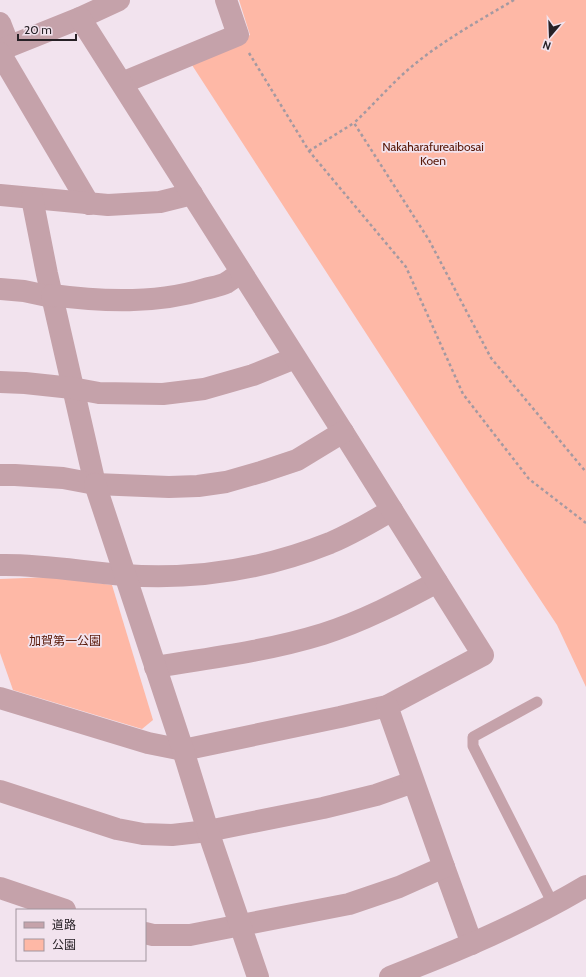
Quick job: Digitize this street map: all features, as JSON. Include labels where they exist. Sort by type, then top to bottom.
[{"type":"street","points":[[3,50],[119,0]]},
{"type":"street","points":[[122,83],[238,35],[226,0]]},
{"type":"street","points":[[0,698],[148,743],[183,750],[340,718],[387,706],[482,655],[343,432],[80,18]]},
{"type":"street","points":[[0,23],[3,50],[89,204]]},
{"type":"street","points":[[0,195],[108,205],[160,202],[192,194]]},
{"type":"street","points":[[32,198],[72,388],[95,484],[183,750],[208,831],[258,977]]},
{"type":"street","points":[[0,289],[85,300],[134,300],[173,297],[225,283],[241,272]]},
{"type":"street","points":[[0,382],[72,388],[99,393],[163,394],[204,389],[253,375],[295,358]]},
{"type":"street","points":[[0,475],[63,478],[95,484],[169,487],[198,486],[226,482],[297,460],[343,432]]},
{"type":"street","points":[[0,565],[20,565],[125,575],[207,574],[242,569],[284,558],[330,543],[392,510]]},
{"type":"street","points":[[155,667],[252,650],[323,634],[395,605],[437,582]]},
{"type":"street","points":[[387,706],[472,944]]},
{"type":"street","points":[[0,791],[117,829],[143,834],[172,835],[208,831],[323,808],[376,795],[413,782]]},
{"type":"street","points":[[146,933],[153,935],[190,935],[349,904],[399,887],[444,867]]},
{"type":"street","points":[[0,888],[61,909]]},
{"type":"street","points":[[390,977],[413,973],[527,919],[553,904],[584,892]]},
{"type":"lane","points":[[537,702],[473,737],[472,746],[553,904]]},
{"type":"path","points":[[309,151],[354,124],[402,75],[426,56],[477,22],[514,0]]},
{"type":"path","points":[[238,35],[309,151],[406,267],[463,394],[529,479],[586,523]]},
{"type":"path","points":[[354,124],[429,240],[491,358],[586,472]]},
{"type":"green space","name":"Nakaharafureaibosai Koen","points":[[239,0],[586,0],[586,687],[557,625],[190,62],[250,35]]},
{"type":"green space","name":"加賀第一公園","points":[[50,577],[112,585],[153,720],[142,729],[13,690],[0,653],[0,579]]}]
